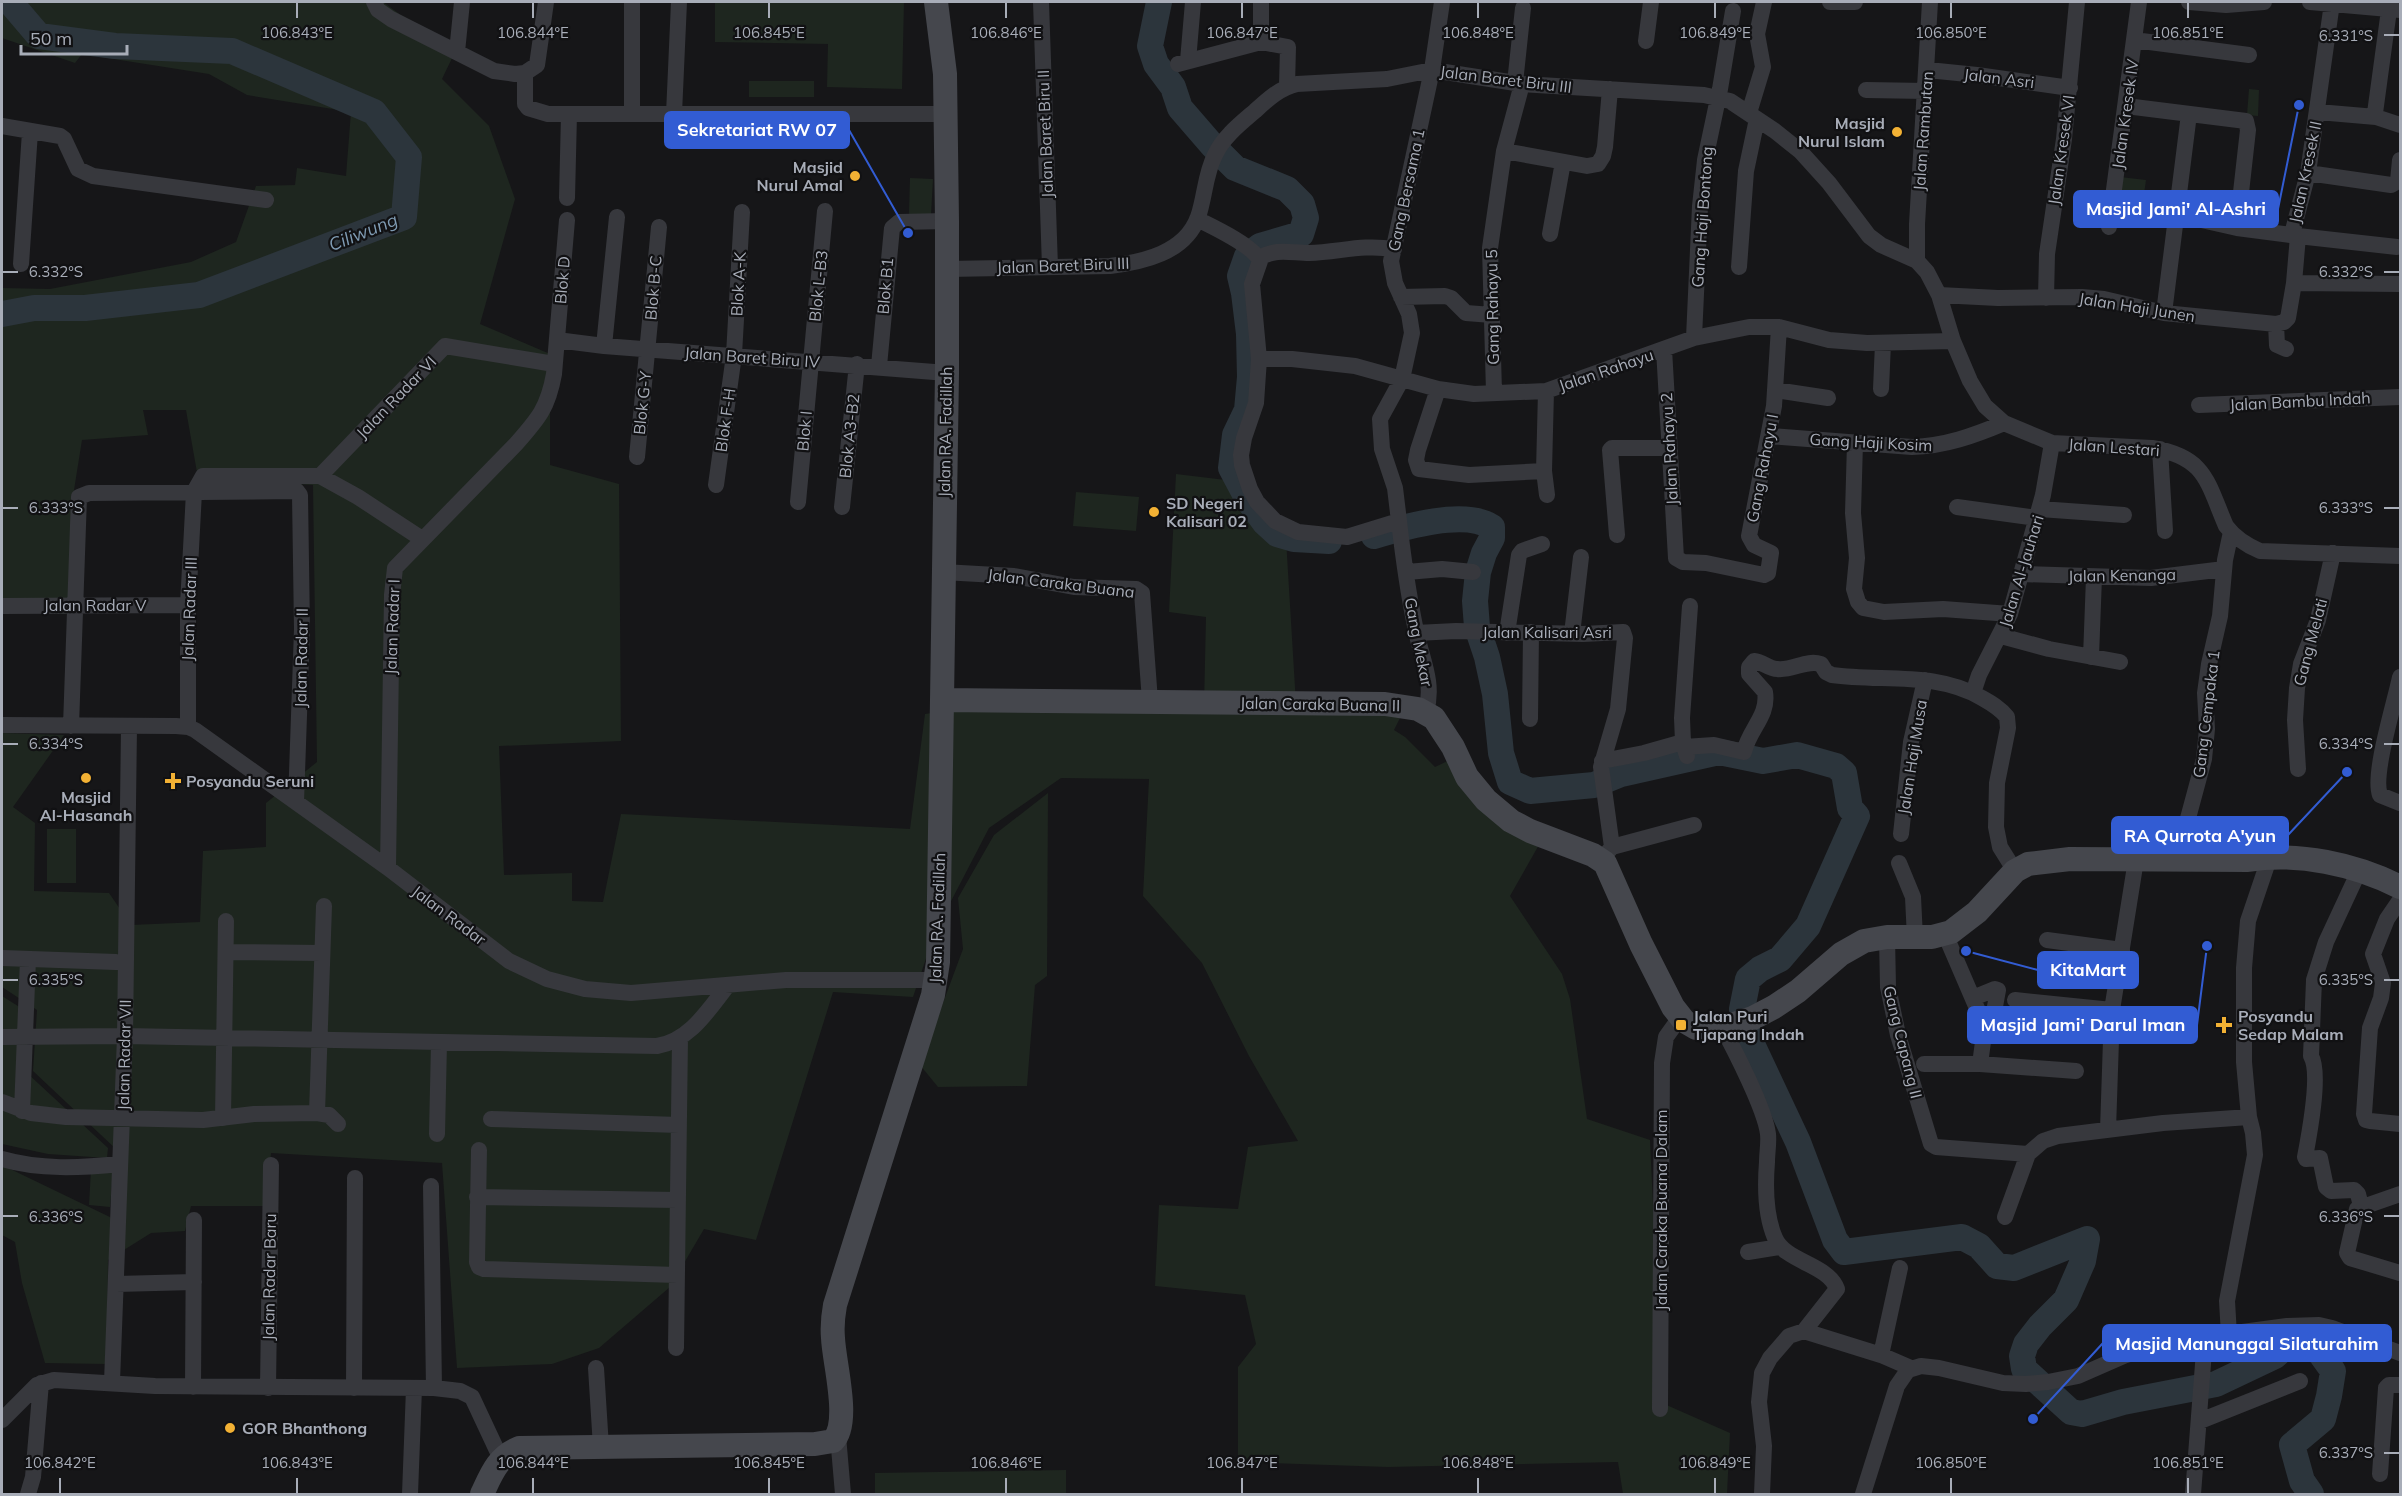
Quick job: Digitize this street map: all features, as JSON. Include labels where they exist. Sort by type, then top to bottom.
[{"type":"main road","name":"Jalan RA. Fadillah","points":[[838,1436],[841,1415],[833,1340],[835,1305],[936,980],[947,373],[947,221],[944,56],[936,2]]},
{"type":"main road","name":"Jalan Caraka Buana II","points":[[942,700],[1396,705],[1426,712]]},
{"type":"main road","points":[[1426,712],[1442,729],[1467,777],[1497,811],[1530,831],[1607,853],[1609,867],[1662,987],[1680,1016],[1696,1028],[1735,1022],[1790,997],[1849,948],[1864,942],[1945,934],[1963,924],[1977,912],[2015,871],[2036,862],[2059,859],[2248,860],[2270,856],[2332,863],[2359,871],[2400,888]]},
{"type":"main road","points":[[483,1494],[501,1459],[512,1451],[525,1448],[815,1444],[830,1442],[838,1436]]},
{"type":"street","points":[[374,2],[383,14],[494,71],[515,75],[525,73],[537,64],[546,2]]},
{"type":"street","points":[[457,52],[462,2]]},
{"type":"street","points":[[632,2],[632,114]]},
{"type":"street","points":[[674,114],[679,2]]},
{"type":"street","name":"Jalan Baret Biru II","points":[[1041,2],[1050,267]]},
{"type":"street","points":[[1193,2],[1183,63],[1261,42],[1288,47],[1287,86]]},
{"type":"street","points":[[1261,2],[1261,42]]},
{"type":"street","name":"Gang Bersama 1","points":[[1402,379],[1412,333],[1409,314],[1392,273],[1391,261],[1432,70],[1442,2]]},
{"type":"street","points":[[1646,41],[1652,2]]},
{"type":"street","points":[[1739,267],[1743,197],[1753,116],[1763,67],[1757,34],[1764,2]]},
{"type":"street","points":[[1830,2],[1855,2]]},
{"type":"street","name":"Jalan Rambutan","points":[[1917,261],[1917,224],[1928,70],[1930,2]]},
{"type":"street","name":"Jalan Kresek VI","points":[[2046,298],[2047,254],[2070,88],[2077,2]]},
{"type":"street","name":"Jalan Kresek IV","points":[[2109,227],[2139,2]]},
{"type":"street","points":[[2189,2],[2226,5],[2264,2]]},
{"type":"street","points":[[2310,2],[2368,4],[2395,10],[2375,108],[2376,117]]},
{"type":"street","name":"Jalan Kresek II","points":[[2276,324],[2284,322],[2290,310],[2294,283],[2295,235],[2318,112],[2332,3]]},
{"type":"street","name":"Gang Rahayu 5","points":[[1494,392],[1489,261],[1504,151],[1519,83],[1523,8]]},
{"type":"street","name":"Gang Haji Bontong","points":[[1694,338],[1700,206],[1705,159],[1719,98],[1733,11]]},
{"type":"street","points":[[2134,40],[2249,55]]},
{"type":"street","name":"Jalan Baret Biru III","points":[[947,269],[1110,266],[1149,258],[1177,245],[1190,233],[1197,219],[1219,147],[1256,110],[1287,86],[1311,82],[1387,80],[1432,70],[1519,83],[1704,94],[1734,103],[1775,131],[1800,152],[1829,183],[1869,236],[1917,261]]},
{"type":"street","name":"Jalan Asri","points":[[1928,70],[2070,88]]},
{"type":"street","points":[[525,73],[525,104],[528,108],[548,114],[946,114]]},
{"type":"street","points":[[1504,151],[1591,167],[1601,161],[1605,147],[1610,89]]},
{"type":"street","points":[[1866,90],[1926,91]]},
{"type":"street","points":[[2126,106],[2243,120],[2248,124],[2237,228]]},
{"type":"street","points":[[2318,112],[2376,117],[2400,125]]},
{"type":"street","points":[[567,198],[569,114]]},
{"type":"street","points":[[2164,313],[2189,114]]},
{"type":"street","points":[[2,126],[60,136],[64,139],[78,168],[93,176],[266,200]]},
{"type":"street","points":[[21,264],[30,132]]},
{"type":"street","points":[[2308,173],[2391,185],[2398,181],[2400,160]]},
{"type":"street","points":[[1550,234],[1563,162]]},
{"type":"street","name":"Blok A-K","points":[[734,355],[742,212]]},
{"type":"street","name":"Blok L-B3","points":[[810,361],[825,212]]},
{"type":"street","points":[[2175,214],[2237,228],[2397,247]]},
{"type":"street","points":[[604,346],[617,217]]},
{"type":"street","points":[[1197,219],[1254,253],[1276,251],[1310,253],[1365,246],[1394,249]]},
{"type":"street","name":"Blok D","points":[[557,340],[567,220]]},
{"type":"street","name":"Blok B1","points":[[879,366],[892,228],[899,222],[947,221]]},
{"type":"street","name":"Blok B-C","points":[[648,349],[659,227]]},
{"type":"street","points":[[1254,253],[1259,265],[1252,284],[1259,359],[1254,412],[1244,438],[1241,455],[1245,478],[1257,502],[1275,521],[1298,532],[1347,537],[1400,526]]},
{"type":"street","name":"Jalan Lestari","points":[[1917,261],[1927,272],[1939,295],[1953,341],[1975,389],[1985,406],[2004,423],[2052,443],[2160,449],[2182,457],[2205,475],[2226,526],[2248,546],[2260,551],[2400,556]]},
{"type":"street","points":[[2294,283],[2400,284]]},
{"type":"street","name":"Jalan Haji Junen","points":[[1939,295],[2104,299],[2164,313],[2276,324]]},
{"type":"street","points":[[1401,297],[1445,296],[1451,298],[1466,313],[1492,315]]},
{"type":"street","points":[[2276,324],[2277,345],[2286,349]]},
{"type":"street","name":"Jalan Rahayu","points":[[1259,359],[1340,363],[1438,389],[1474,394],[1546,391],[1694,338],[1749,327],[1779,327],[1829,340],[1883,343],[1953,341]]},
{"type":"street","name":"Gang Rahayu I","points":[[1675,548],[1676,558],[1683,562],[1706,563],[1766,574],[1771,559],[1769,550],[1754,545],[1749,536],[1760,471],[1770,436],[1776,390],[1779,327]]},
{"type":"street","name":"Jalan Baret Biru IV","points":[[557,340],[604,346],[857,364],[947,373]]},
{"type":"street","name":"Jalan Radar I","points":[[388,868],[392,584],[397,563],[516,444],[540,416],[549,398],[557,340]]},
{"type":"street","points":[[1881,389],[1883,343]]},
{"type":"street","name":"Jalan Radar VI","points":[[320,476],[445,346],[554,364]]},
{"type":"street","name":"Blok G-Y","points":[[637,458],[648,349]]},
{"type":"street","name":"Jalan Rahayu 2","points":[[1664,349],[1675,548]]},
{"type":"street","name":"Blok F-H","points":[[716,485],[734,355]]},
{"type":"street","name":"Blok I","points":[[798,502],[810,361]]},
{"type":"street","name":"Blok A3-B2","points":[[842,507],[857,364]]},
{"type":"street","name":"Gang Mekar","points":[[1402,379],[1383,410],[1379,427],[1382,449],[1395,488],[1416,633],[1426,664],[1430,699],[1426,712]]},
{"type":"street","points":[[1438,389],[1418,450],[1416,460],[1419,470],[1469,475],[1544,471]]},
{"type":"street","points":[[1776,390],[1828,398]]},
{"type":"street","points":[[1546,391],[1544,471],[1547,495]]},
{"type":"street","name":"Jalan Bambu Indah","points":[[2199,405],[2400,397]]},
{"type":"street","name":"Gang Haji Kosim","points":[[1770,436],[1933,446],[1954,442],[2004,423]]},
{"type":"street","points":[[1855,443],[1853,513],[1857,558],[1854,589],[1858,602],[1863,608],[1876,611],[1943,609],[2010,614]]},
{"type":"street","name":"Jalan Al-Jauhari","points":[[1973,693],[1979,675],[2001,636],[2010,614],[2038,514],[2052,443]]},
{"type":"street","points":[[1617,535],[1610,450],[1612,448],[1669,448]]},
{"type":"street","points":[[2160,449],[2165,531]]},
{"type":"street","points":[[71,726],[78,500],[86,493],[195,492],[205,474],[320,476],[358,497],[422,539]]},
{"type":"street","name":"Jalan Radar II","points":[[195,492],[297,491],[300,495],[302,629],[296,802]]},
{"type":"street","name":"Jalan Radar III","points":[[188,727],[188,605],[195,492]]},
{"type":"street","points":[[1957,507],[2038,514],[2124,515]]},
{"type":"street","name":"Gang Cempaka 1","points":[[2183,859],[2184,833],[2204,759],[2207,729],[2205,693],[2220,616],[2224,569],[2231,532]]},
{"type":"street","points":[[1507,633],[1519,555],[1522,551],[1542,544]]},
{"type":"street","name":"Gang Melati","points":[[2298,769],[2295,720],[2297,688],[2301,664],[2318,620],[2333,553]]},
{"type":"street","points":[[1572,634],[1581,557]]},
{"type":"street","points":[[1407,572],[1442,569],[1473,573]]},
{"type":"street","name":"Jalan Kenanga","points":[[2021,574],[2151,578],[2224,569]]},
{"type":"street","name":"Jalan Caraka Buana","points":[[943,572],[1014,576],[1074,587],[1136,590],[1142,593],[1150,701]]},
{"type":"street","points":[[2091,657],[2094,577]]},
{"type":"street","name":"Jalan Radar V","points":[[2,606],[188,605]]},
{"type":"street","points":[[1685,748],[1682,718],[1690,606]]},
{"type":"street","name":"Jalan Kalisari Asri","points":[[1416,633],[1572,634],[1621,631],[1624,634],[1618,709],[1602,764],[1607,853]]},
{"type":"street","points":[[1530,719],[1531,633]]},
{"type":"street","points":[[2001,636],[2120,662]]},
{"type":"street","points":[[1602,764],[1644,753],[1714,745],[1744,752],[1748,738],[1765,707],[1765,692],[1749,674],[1749,668],[1755,661],[1774,669],[1810,662],[1821,664],[1826,672],[1833,675],[1925,680],[1956,685],[1999,707],[2007,717],[2008,728],[1997,783],[1996,827],[2000,847],[2015,871]]},
{"type":"street","points":[[2400,677],[2379,769],[2377,788],[2380,795],[2400,803]]},
{"type":"street","name":"Jalan Haji Musa","points":[[1900,834],[1911,742],[1925,680]]},
{"type":"street","name":"Jalan Radar","points":[[2,725],[188,727],[212,740],[388,868],[509,961],[547,979],[585,989],[631,993],[830,979],[936,980]]},
{"type":"street","name":"Jalan Radar VII","points":[[112,1382],[125,1036],[129,727]]},
{"type":"street","points":[[1607,853],[1694,825]]},
{"type":"street","points":[[2229,1335],[2228,1301],[2255,1155],[2244,1062],[2244,968],[2248,921],[2270,856]]},
{"type":"street","points":[[2108,1131],[2112,1010],[2136,860]]},
{"type":"street","points":[[1899,863],[1913,897],[1915,938]]},
{"type":"street","points":[[2359,871],[2326,942],[2314,980],[2311,1056],[2315,1062],[2314,1090],[2305,1157],[2306,1159],[2320,1158],[2326,1187],[2331,1191],[2354,1191],[2358,1194],[2359,1208],[2348,1257],[2400,1273]]},
{"type":"street","points":[[2400,888],[2373,954],[2383,983],[2381,998],[2370,1028],[2364,1114],[2366,1120],[2400,1124]]},
{"type":"street","points":[[317,1113],[324,906]]},
{"type":"street","points":[[223,1118],[226,921]]},
{"type":"street","points":[[1945,934],[1985,1027]]},
{"type":"street","name":"Gang Capang II","points":[[1887,938],[1888,987],[1898,1035],[1931,1144],[1936,1147],[2028,1154]]},
{"type":"street","points":[[2047,940],[2122,950]]},
{"type":"street","points":[[226,952],[322,953]]},
{"type":"street","points":[[2,958],[116,962]]},
{"type":"street","points":[[22,1111],[28,959]]},
{"type":"street","points":[[2,1037],[125,1036],[640,1047],[664,1045],[680,1038],[699,1021],[728,985]]},
{"type":"street","points":[[1973,998],[1995,988],[1998,990],[1994,1012],[1985,1027],[1980,1064]]},
{"type":"street","points":[[2015,1000],[2112,1010]]},
{"type":"street","name":"Jalan Caraka Buana Dalam","points":[[1660,1409],[1662,1063],[1666,1037],[1680,1016]]},
{"type":"street","points":[[1735,1022],[1768,1134],[1766,1179],[1769,1219],[1780,1247],[1821,1272],[1838,1289],[1797,1334],[1770,1358],[1762,1373],[1759,1402],[1764,1446],[1762,1494]]},
{"type":"street","points":[[676,1348],[680,1038]]},
{"type":"street","points":[[437,1134],[439,1043]]},
{"type":"street","points":[[1924,1064],[1980,1064],[2076,1071]]},
{"type":"street","points":[[2,1102],[22,1111],[49,1116],[203,1120],[254,1114],[317,1113],[329,1115],[338,1124]]},
{"type":"street","points":[[2005,1217],[2028,1154],[2043,1141],[2058,1136],[2163,1123],[2249,1118]]},
{"type":"street","points":[[491,1119],[679,1125]]},
{"type":"street","points":[[479,1150],[477,1262],[480,1268],[677,1275]]},
{"type":"street","points":[[2,1159],[47,1167],[120,1164]]},
{"type":"street","name":"Jalan Radar Baru","points":[[268,1388],[271,1166]]},
{"type":"street","points":[[354,1178],[354,1388]]},
{"type":"street","points":[[431,1186],[434,1388]]},
{"type":"street","points":[[2359,1208],[2400,1194]]},
{"type":"street","points":[[477,1197],[678,1200]]},
{"type":"street","points":[[193,1387],[194,1220]]},
{"type":"street","points":[[1748,1252],[1780,1247]]},
{"type":"street","points":[[1881,1355],[1900,1268]]},
{"type":"street","points":[[116,1284],[194,1282]]},
{"type":"street","points":[[1863,1494],[1897,1386],[1911,1368],[1921,1366],[1939,1368],[1985,1380],[2026,1384],[2048,1382],[2078,1376],[2126,1355],[2168,1342],[2288,1326],[2319,1325],[2400,1353]]},
{"type":"street","points":[[1797,1334],[1881,1355],[1911,1368]]},
{"type":"street","points":[[2193,1494],[2204,1375],[2205,1338]]},
{"type":"street","points":[[596,1368],[601,1447]]},
{"type":"street","points":[[2,1420],[41,1383],[54,1380],[193,1387],[434,1388],[460,1391],[471,1397],[501,1459]]},
{"type":"street","points":[[2200,1421],[2300,1381]]},
{"type":"street","points":[[28,1494],[33,1477],[41,1383]]},
{"type":"street","points":[[2380,1473],[2386,1388],[2389,1385],[2400,1385]]},
{"type":"street","points":[[410,1494],[414,1388]]},
{"type":"street","points":[[838,1436],[843,1494]]},
{"type":"shaded area","points":[[2,2],[383,2],[454,54],[442,79],[489,126],[515,199],[480,324],[550,354],[550,465],[619,484],[621,741],[499,746],[504,875],[572,873],[572,901],[603,902],[621,814],[910,829],[925,714],[1023,699],[1204,705],[1206,617],[1169,612],[1176,474],[1234,481],[1260,521],[1286,539],[1296,704],[1403,712],[1394,730],[1405,737],[1435,767],[1454,758],[1540,843],[1510,896],[1562,974],[1570,999],[1587,1119],[1650,1140],[1662,1403],[1730,1433],[1727,1494],[1623,1494],[1618,1462],[1388,1467],[1238,1462],[1238,1367],[1256,1344],[1245,1295],[1155,1286],[1159,1205],[1238,1209],[1248,1147],[1298,1141],[1249,1056],[1202,963],[1143,896],[1149,779],[1061,778],[989,828],[935,932],[913,997],[833,992],[756,1240],[704,1229],[670,1287],[599,1348],[552,1364],[457,1368],[442,1163],[271,1153],[266,1206],[191,1206],[185,1231],[151,1233],[108,1260],[107,1364],[45,1363],[22,1283],[15,1242],[2,1235],[2,1165],[114,1219],[117,1150],[33,1071],[37,1010],[2,987],[2,733],[64,735],[13,807],[35,823],[34,891],[109,893],[131,925],[200,922],[203,851],[266,847],[266,803],[317,762],[313,485],[198,478],[186,410],[143,410],[148,435],[82,440],[74,490],[69,614],[2,612],[2,288],[50,289],[191,262],[236,242],[256,186],[295,185],[297,168],[346,176],[351,112],[247,95],[209,74],[82,54],[75,63],[2,38]]},
{"type":"shaded area","points":[[715,2],[904,2],[902,89],[827,87],[828,44],[715,42]]},
{"type":"shaded area","points":[[749,81],[814,81],[814,97],[749,97]]},
{"type":"shaded area","points":[[2249,89],[2259,90],[2258,116],[2247,115]]},
{"type":"shaded area","points":[[2120,177],[2146,180],[2143,201],[2118,198]]},
{"type":"shaded area","points":[[910,178],[933,179],[931,215],[909,214]]},
{"type":"shaded area","points":[[1076,492],[1139,497],[1136,531],[1073,526]]},
{"type":"shaded area","points":[[1048,793],[1047,976],[1035,985],[1027,1086],[938,1087],[920,1065],[963,949],[958,898],[994,835]]},
{"type":"shaded area","points":[[47,829],[76,829],[76,883],[47,883]]},
{"type":"shaded area","points":[[2,996],[29,1013],[26,1072],[108,1148],[107,1158],[48,1154],[2,1144]]},
{"type":"shaded area","points":[[91,1169],[113,1171],[110,1207],[89,1205]]},
{"type":"shaded area","points":[[1066,1470],[1066,1494],[875,1494],[875,1473]]},
{"type":"waterway","name":"Ciliwung","points":[[2,314],[34,308],[85,308],[199,295],[404,217],[409,157],[374,112],[232,51],[115,46],[39,36],[10,2]]},
{"type":"waterway","points":[[1159,2],[1150,46],[1156,64],[1173,87],[1180,108],[1235,168],[1287,189],[1302,204],[1306,218],[1301,234],[1260,246],[1247,256],[1240,276],[1249,334],[1250,377],[1247,410],[1235,435],[1231,468],[1248,500],[1265,523],[1277,534],[1294,539],[1329,541]]},
{"type":"waterway","points":[[1374,536],[1434,521],[1466,520],[1492,527],[1492,538],[1478,572],[1475,601],[1477,627],[1487,657],[1495,694],[1501,753],[1510,782],[1530,791],[1594,785],[1621,774],[1719,752],[1763,761],[1797,755],[1836,766],[1844,773],[1850,808],[1857,816],[1808,926],[1780,959],[1760,969],[1748,979],[1742,1009],[1751,1042],[1798,1142],[1835,1240],[1844,1252],[1962,1237],[1979,1246],[1997,1266],[2014,1268],[2087,1239],[2083,1261],[2066,1300],[2040,1326],[2026,1344],[2022,1356],[2024,1369],[2071,1412],[2082,1414],[2123,1402],[2216,1384],[2275,1356],[2287,1345],[2305,1343],[2320,1353],[2333,1371],[2323,1419],[2292,1445],[2302,1481],[2311,1494]]},
{"type":"place","name":"Masjid Jami' Al-Ashri","points":[[2299,105]]},
{"type":"place","name":"Masjid Nurul Islam","points":[[1897,132]]},
{"type":"place","name":"Masjid Nurul Amal","points":[[855,176]]},
{"type":"place","name":"Sekretariat RW 07","points":[[908,233]]},
{"type":"place","name":"SD Negeri Kalisari 02","points":[[1154,512]]},
{"type":"place","name":"RA Qurrota A'yun","points":[[2347,772]]},
{"type":"place","name":"Masjid Al-Hasanah","points":[[86,778]]},
{"type":"place","name":"Posyandu Seruni","points":[[173,781]]},
{"type":"place","name":"Masjid Jami' Darul Iman","points":[[2207,946]]},
{"type":"place","name":"KitaMart","points":[[1966,951]]},
{"type":"place","name":"Jalan Puri Tjapang Indah","points":[[1681,1025]]},
{"type":"place","name":"Posyandu Sedap Malam","points":[[2224,1025]]},
{"type":"place","name":"Masjid Manunggal Silaturahim","points":[[2033,1419]]},
{"type":"place","name":"GOR Bhanthong","points":[[230,1428]]}]
